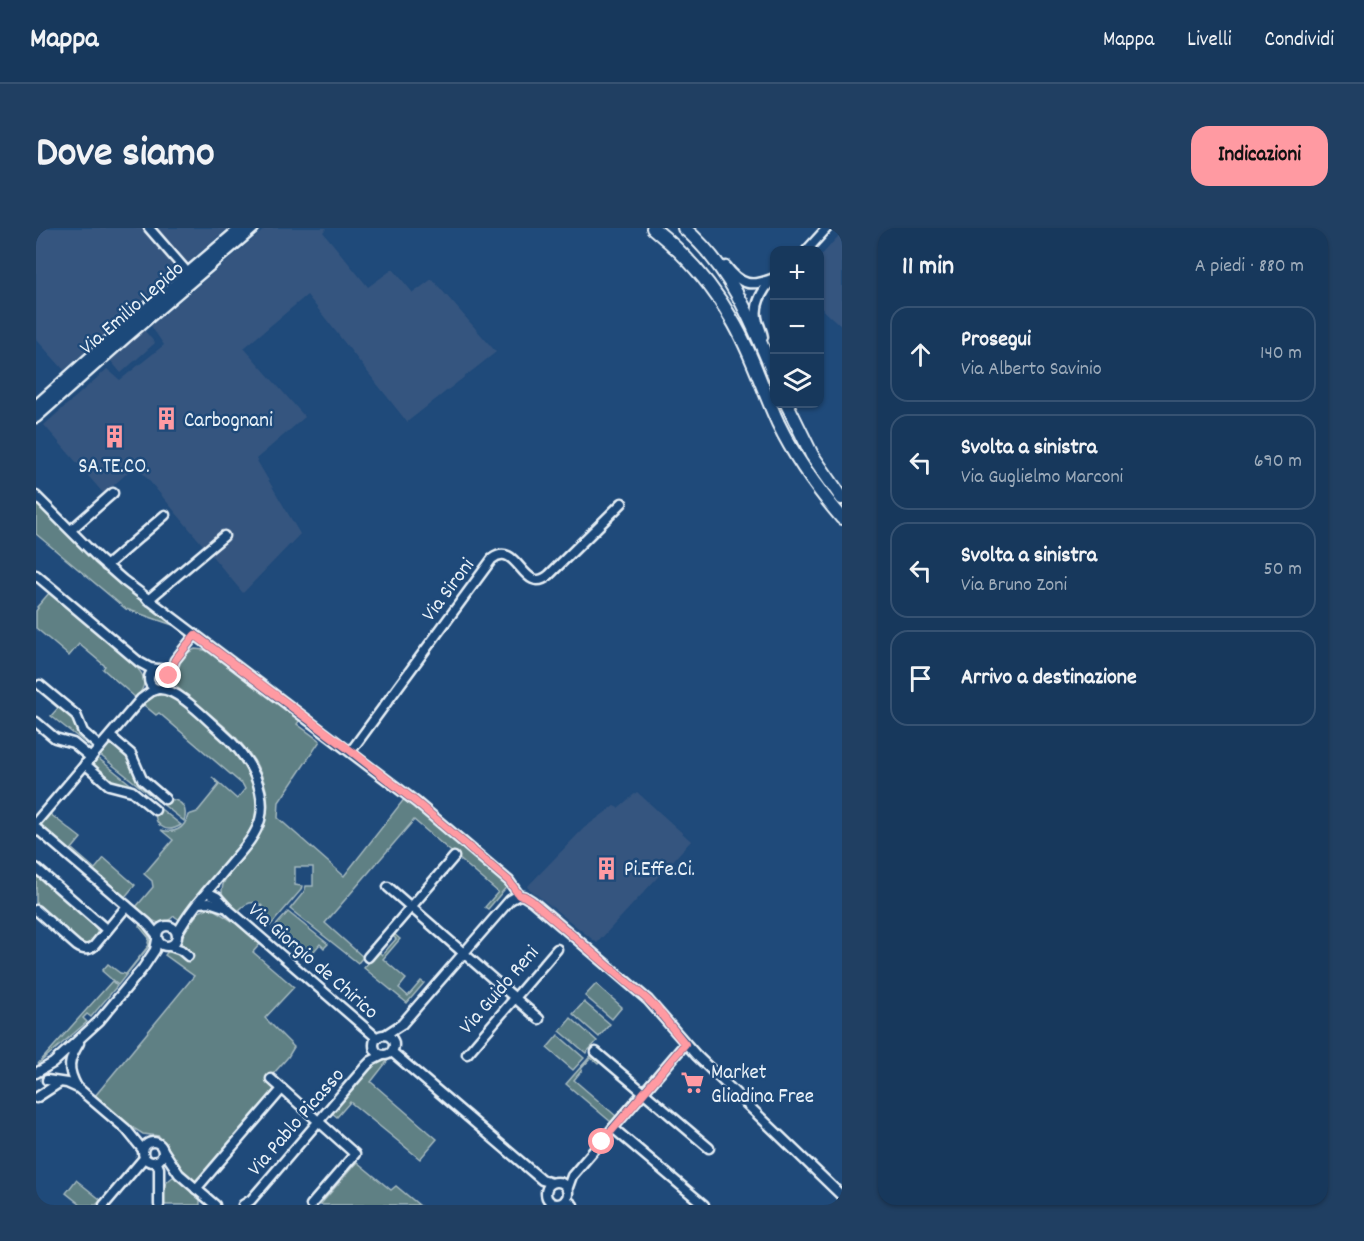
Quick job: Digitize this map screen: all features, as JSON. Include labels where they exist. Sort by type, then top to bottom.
[{"type":"highway","points":[[653,228],[695,268],[725,307],[748,350],[771,408],[790,446],[816,486],[842,518]]},
{"type":"highway","points":[[684,228],[707,250],[735,289],[770,365]]},
{"type":"highway","points":[[789,408],[812,455],[842,498]]},
{"type":"main road","name":"Via Emilio Lepido","points":[[36,405],[241,228]]},
{"type":"main road","name":"Via Emilio Lepido","points":[[36,417],[253,228]]},
{"type":"street","points":[[149,228],[189,273]]},
{"type":"street","points":[[811,246],[827,228]]},
{"type":"street","points":[[707,250],[718,257],[741,281],[756,284],[770,279]]},
{"type":"street","points":[[764,349],[757,308],[763,292],[770,283]]},
{"type":"street","points":[[71,530],[113,493]]},
{"type":"street","points":[[36,496],[106,566],[416,802],[509,881],[519,895]]},
{"type":"street","name":"Via Sironi","points":[[351,751],[494,558],[498,555],[506,555],[531,579],[543,580],[622,503]]},
{"type":"street","points":[[106,566],[165,514]]},
{"type":"street","points":[[148,600],[224,536]]},
{"type":"street","points":[[36,575],[139,662],[150,668],[165,671],[178,696]]},
{"type":"street","points":[[141,699],[166,685],[175,660],[195,635]]},
{"type":"street","points":[[36,822],[141,699],[147,688],[151,672],[175,660]]},
{"type":"street","points":[[139,662],[151,685],[178,696],[235,744],[248,762],[260,790],[262,810],[255,832],[249,841],[186,918],[172,941],[142,969]]},
{"type":"street","points":[[40,685],[76,715],[83,732],[100,747]]},
{"type":"street","points":[[36,722],[55,738],[73,743],[109,785],[132,791],[155,810]]},
{"type":"street","points":[[110,736],[131,754],[142,779],[165,799]]},
{"type":"street","points":[[36,828],[147,923],[161,945],[172,941]]},
{"type":"street","points":[[368,957],[454,857]]},
{"type":"street","points":[[36,868],[107,930]]},
{"type":"street","name":"Via Giorgio de Chirico","points":[[220,878],[219,893],[227,909]]},
{"type":"street","points":[[388,887],[539,1018]]},
{"type":"street","points":[[207,892],[214,901],[227,909]]},
{"type":"street","points":[[379,1040],[402,1024],[513,897],[524,896],[648,1000],[685,1044],[842,1196]]},
{"type":"street","name":"Via Giorgio de Chirico","points":[[198,903],[209,902],[227,909],[379,1040]]},
{"type":"street","points":[[36,910],[84,950],[93,947],[127,906]]},
{"type":"street","points":[[36,1073],[53,1063],[99,1022],[155,950],[159,930],[177,925],[186,918]]},
{"type":"street","points":[[147,923],[174,929],[172,941]]},
{"type":"street","points":[[172,941],[185,953]]},
{"type":"street","name":"Via Guido Reni","points":[[467,1054],[557,949]]},
{"type":"street","points":[[390,1050],[402,1024]]},
{"type":"street","points":[[79,1089],[71,1077],[70,1068],[74,1051],[87,1033]]},
{"type":"street","points":[[379,1040],[392,1037],[390,1050]]},
{"type":"street","points":[[379,1040],[378,1053],[390,1050]]},
{"type":"street","name":"Via Pablo Picasso","points":[[366,1066],[379,1040]]},
{"type":"street","points":[[546,1192],[547,1188],[572,1176],[685,1044]]},
{"type":"street","points":[[390,1050],[542,1180],[565,1186],[568,1198]]},
{"type":"street","name":"Via Pablo Picasso","points":[[247,1203],[366,1066],[390,1050]]},
{"type":"street","points":[[597,1052],[709,1148]]},
{"type":"street","points":[[39,1095],[46,1088],[46,1079],[53,1063]]},
{"type":"street","points":[[36,1073],[43,1075],[46,1079],[68,1083],[79,1089],[126,1130],[141,1139],[158,1143],[163,1150],[169,1176],[159,1205]]},
{"type":"street","points":[[271,1079],[355,1154],[311,1205]]},
{"type":"street","points":[[39,1095],[59,1082]]},
{"type":"street","points":[[196,1188],[282,1089]]},
{"type":"street","points":[[613,1128],[704,1205]]},
{"type":"street","points":[[126,1130],[151,1162],[162,1156],[163,1150]]},
{"type":"street","points":[[104,1205],[144,1154],[145,1146],[149,1142]]},
{"type":"street","points":[[156,1161],[169,1176]]},
{"type":"street","points":[[156,1161],[159,1168],[169,1176],[196,1188],[215,1205]]},
{"type":"street","points":[[542,1180],[548,1199],[553,1203],[560,1203],[568,1198],[572,1176]]},
{"type":"shaded area","points":[[36,228],[228,228],[64,370],[36,339]]},
{"type":"shaded area","points":[[266,228],[327,228],[323,232],[368,287],[393,269],[413,293],[432,279],[496,352],[407,422],[307,295],[244,348],[305,417],[256,459],[300,534],[243,593],[136,465],[104,494],[44,425],[107,369],[120,380],[164,345],[151,326]]},
{"type":"shaded area","points":[[842,232],[842,327],[824,311],[824,252]]},
{"type":"shaded area","points":[[144,330],[155,343],[121,373],[110,360]]},
{"type":"shaded area","points":[[637,792],[691,841],[597,943],[527,887],[584,828],[614,806],[618,808]]},
{"type":"green space","points":[[36,501],[175,622],[173,625],[126,609],[36,534]]},
{"type":"green space","points":[[50,592],[135,663],[144,681],[136,698],[103,669],[105,666],[79,644],[69,656],[36,628],[37,607]]},
{"type":"green space","points":[[195,649],[211,653],[212,651],[272,695],[282,705],[302,717],[297,724],[320,741],[279,802],[278,818],[344,876],[405,798],[508,885],[488,909],[485,907],[498,892],[414,820],[325,923],[363,957],[358,963],[290,909],[306,886],[313,886],[313,867],[295,867],[295,885],[302,886],[301,890],[270,926],[264,910],[258,903],[248,904],[237,912],[225,900],[222,887],[263,828],[268,804],[266,791],[255,762],[236,738],[177,687],[174,676],[177,665],[185,655]]},
{"type":"green space","points":[[156,692],[178,699],[234,750],[250,774],[258,800],[254,825],[249,836],[180,920],[174,916],[159,923],[150,919],[136,907],[153,887],[152,881],[144,874],[173,840],[161,830],[174,831],[182,827],[188,815],[197,812],[219,785],[212,777],[237,799],[245,789],[159,713],[156,715],[144,705],[145,701]]},
{"type":"green space","points":[[54,700],[73,717],[95,746],[93,749],[51,716],[58,708],[52,703]]},
{"type":"green space","points":[[112,741],[130,756],[161,799],[158,801],[100,755]]},
{"type":"green space","points":[[98,758],[155,804],[154,806],[110,782],[91,766]]},
{"type":"green space","points":[[169,799],[181,803],[185,813],[184,821],[161,803]]},
{"type":"green space","points":[[157,806],[181,825],[170,829],[161,826],[156,818]]},
{"type":"green space","points":[[50,814],[81,838],[72,849],[95,869],[104,858],[135,885],[124,898],[40,826]]},
{"type":"green space","points":[[36,874],[95,926],[97,936],[92,943],[85,946],[81,944],[36,906]]},
{"type":"green space","points":[[210,907],[237,924],[260,944],[253,952],[294,987],[265,1018],[294,1047],[267,1081],[277,1090],[196,1183],[180,1168],[159,1136],[143,1134],[130,1126],[95,1096],[194,976],[165,955],[199,912]]},
{"type":"green space","points":[[288,912],[328,944],[324,948],[320,944],[307,959],[272,930]]},
{"type":"green space","points":[[141,924],[150,937],[150,945],[118,985],[102,971],[108,964],[120,973],[126,974],[149,945],[149,938],[139,926]]},
{"type":"green space","points":[[393,933],[400,939],[383,959],[406,979],[399,988],[408,996],[421,981],[424,983],[407,1003],[364,968],[378,951],[382,955],[396,939]]},
{"type":"green space","points":[[112,981],[117,986],[91,1017],[87,1014],[83,1018],[87,1022],[38,1064]]},
{"type":"green space","points":[[596,984],[622,1007],[612,1019],[585,996]]},
{"type":"green space","points":[[584,1002],[610,1024],[599,1037],[573,1014]]},
{"type":"green space","points":[[571,1018],[597,1041],[586,1053],[560,1031]]},
{"type":"green space","points":[[558,1035],[584,1058],[573,1070],[547,1048]]},
{"type":"green space","points":[[594,1052],[602,1059],[598,1064],[591,1058],[574,1080],[616,1116],[611,1122],[566,1084]]},
{"type":"green space","points":[[379,1059],[389,1059],[371,1082],[437,1139],[420,1159],[350,1102],[337,1117],[332,1113]]},
{"type":"green space","points":[[357,1162],[391,1190],[396,1186],[419,1205],[320,1205]]},
{"type":"green space","points":[[173,1177],[179,1177],[200,1198],[200,1205],[161,1205],[164,1186]]},
{"type":"green space","points":[[76,1180],[101,1200],[96,1205],[81,1205],[66,1193]]},
{"type":"place","name":"Carbognani","points":[[166,419]]},
{"type":"place","name":"SA.TE.CO.","points":[[114,437]]},
{"type":"place","name":"Pi.Effe.Ci.","points":[[606,868]]},
{"type":"place","name":"Market Gliadina Free","points":[[693,1083]]},
{"type":"route","points":[[169,676],[175,660],[195,635],[416,802],[509,881],[519,895],[532,901],[657,1009],[685,1044],[602,1142]]}]
